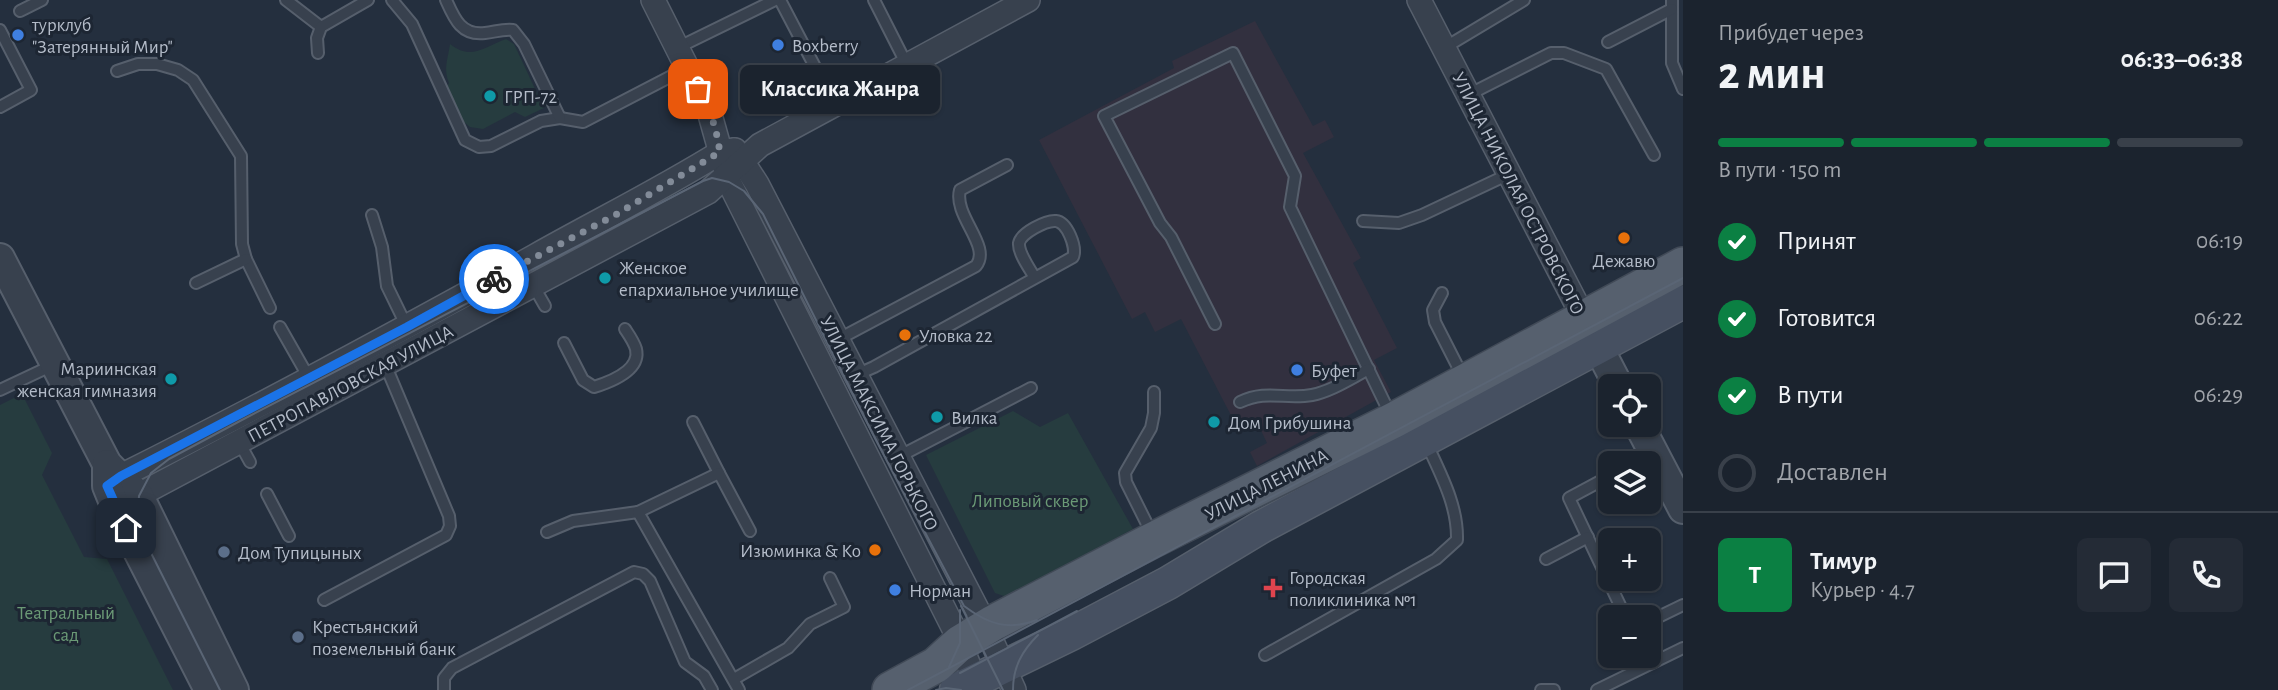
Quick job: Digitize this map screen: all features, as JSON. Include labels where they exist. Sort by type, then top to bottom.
[{"type":"main road","name":"УЛИЦА ЛЕНИНА","points":[[970,687],[1008,679],[1261,527],[1425,439],[1592,334],[1683,265]]},
{"type":"main road","name":"УЛИЦА ЛЕНИНА","points":[[890,690],[936,664],[973,635],[1155,539],[1466,382],[1683,302]]},
{"type":"street","name":"УЛИЦА МАКСИМА ГОРЬКОГО","points":[[653,0],[715,126],[737,157],[898,457],[973,635],[970,687]]},
{"type":"street","name":"ПЕТРОПАВЛОВСКАЯ УЛИЦА","points":[[118,486],[555,244],[737,157],[1028,0]]},
{"type":"street","name":"УЛИЦА НИКОЛАЯ ОСТРОВСКОГО","points":[[1419,0],[1612,374]]},
{"type":"street","name":"УЛИЦА МАКСИМА ГОРЬКОГО","points":[[737,157],[973,635],[1008,679]]},
{"type":"street","name":"ПЕТРОПАВЛОВСКАЯ УЛИЦА","points":[[118,486],[239,442],[708,192],[737,157]]},
{"type":"street","points":[[0,258],[53,365],[118,486],[234,690]]},
{"type":"street","points":[[1661,480],[1683,509]]},
{"type":"street","points":[[118,486],[209,690]]},
{"type":"lane","points":[[20,11],[42,0]]},
{"type":"lane","points":[[286,0],[321,27]]},
{"type":"lane","points":[[318,53],[317,38],[321,27],[368,0]]},
{"type":"lane","points":[[392,0],[412,24],[465,140],[479,147],[491,146],[541,121],[560,118],[583,122],[775,0]]},
{"type":"lane","points":[[446,0],[457,24],[469,32],[513,30],[524,44],[560,118]]},
{"type":"lane","points":[[780,0],[835,105]]},
{"type":"lane","points":[[874,0],[907,65]]},
{"type":"lane","points":[[1444,48],[1524,0]]},
{"type":"lane","points":[[1608,42],[1672,5],[1678,54],[1676,77],[1683,89]]},
{"type":"lane","points":[[0,30],[31,90],[0,107]]},
{"type":"lane","points":[[1215,324],[1171,237],[1160,223],[1104,116],[1233,52],[1295,176],[1290,207],[1394,420]]},
{"type":"lane","points":[[1468,95],[1551,53],[1564,53],[1606,69],[1654,155]]},
{"type":"lane","points":[[117,71],[138,64],[157,64],[178,70],[193,80],[241,156],[242,244],[246,259],[270,307]]},
{"type":"lane","points":[[837,340],[980,260],[981,251],[957,199],[960,190],[1007,164]]},
{"type":"lane","points":[[1363,221],[1399,222],[1422,215],[1509,174]]},
{"type":"lane","points":[[372,215],[382,247],[387,286],[407,327]]},
{"type":"lane","points":[[856,375],[1035,278],[1073,257],[1074,244],[1062,222],[1048,221],[1022,236],[1019,241],[1020,249],[1035,278]]},
{"type":"lane","points":[[195,283],[246,259]]},
{"type":"lane","points":[[533,285],[545,306]]},
{"type":"lane","points":[[1442,293],[1433,310],[1435,323],[1466,382]]},
{"type":"lane","points":[[280,327],[309,378]]},
{"type":"lane","points":[[564,343],[583,380],[594,387],[610,382],[632,367],[636,359],[635,348],[625,329]]},
{"type":"lane","points":[[324,600],[446,535],[450,526],[444,504],[385,364]]},
{"type":"lane","points":[[0,390],[53,365]]},
{"type":"lane","points":[[1240,402],[1262,394],[1312,395],[1369,369]]},
{"type":"lane","points":[[898,457],[1031,388]]},
{"type":"lane","points":[[1154,393],[1151,428],[1125,473],[1126,482],[1155,539]]},
{"type":"lane","points":[[693,422],[750,531]]},
{"type":"lane","points":[[1265,654],[1436,559],[1457,540],[1457,527],[1446,487],[1425,439]]},
{"type":"lane","points":[[239,442],[250,462]]},
{"type":"lane","points":[[547,532],[573,520],[638,512],[719,473]]},
{"type":"lane","points":[[1598,482],[1569,498],[1620,605]]},
{"type":"lane","points":[[267,494],[289,536]]},
{"type":"lane","points":[[638,512],[737,685],[788,648],[810,624],[844,607],[830,579]]},
{"type":"lane","points":[[1546,559],[1588,537]]},
{"type":"lane","points":[[444,690],[444,678],[452,668],[635,572],[643,574],[650,581],[685,662],[704,676],[712,690]]},
{"type":"lane","points":[[1661,616],[1683,605]]},
{"type":"lane","points":[[1597,690],[1683,648]]},
{"type":"lane","points":[[1544,690],[1554,690]]},
{"type":"shaded area","points":[[1255,21],[1313,126],[1325,120],[1334,137],[1303,153],[1361,258],[1353,263],[1397,348],[1374,360],[1391,392],[1257,466],[1250,452],[1267,443],[1255,418],[1237,427],[1181,319],[1155,332],[1145,312],[1132,319],[1039,140],[1174,68],[1172,61]]},
{"type":"green space","points":[[506,39],[514,44],[544,108],[525,117],[515,112],[483,129],[470,127],[464,122],[447,87],[449,83],[446,68],[450,44],[465,52],[471,52]]},
{"type":"green space","name":"Театральный сад","points":[[22,394],[52,453],[42,475],[84,557],[107,559],[173,690],[0,690],[0,405]]},
{"type":"green space","name":"Липовый сквер","points":[[1013,411],[1040,427],[1068,413],[1133,529],[1007,597],[995,593],[926,455]]},
{"type":"tram line","points":[[220,690],[138,522],[139,496],[151,473],[169,459],[240,421],[712,178],[729,182],[744,191],[763,214],[874,436],[964,606],[999,624],[1017,625],[1037,620]]},
{"type":"tram line","points":[[908,690],[1683,278]]},
{"type":"tram line","points":[[961,606],[1003,690]]},
{"type":"tram line","points":[[949,667],[960,643],[960,610]]},
{"type":"tram line","points":[[960,673],[1077,611]]},
{"type":"tram line","points":[[1013,690],[1020,660],[1038,635]]},
{"type":"tram line","points":[[936,690],[961,690]]},
{"type":"way so far","points":[[494,279],[555,244],[617,214],[720,152],[715,126],[698,89]]},
{"type":"place","name":"турклуб \"Затерянный Мир\"","points":[[18,35]]},
{"type":"place","name":"Boxberry","points":[[778,45]]},
{"type":"place","name":"Классика Жанра","points":[[698,89]]},
{"type":"place","name":"ГРП-72","points":[[490,96]]},
{"type":"place","name":"Дежавю","points":[[1624,238]]},
{"type":"place","name":"Женское епархиальное училище","points":[[605,278]]},
{"type":"place","name":"Уловка 22","points":[[905,335]]},
{"type":"place","name":"Буфет","points":[[1297,370]]},
{"type":"place","name":"Мариинская женская гимназия","points":[[171,379]]},
{"type":"place","name":"Вилка","points":[[937,417]]},
{"type":"place","name":"Дом Грибушина","points":[[1214,422]]},
{"type":"place","name":"Изюминка & Ко","points":[[875,550]]},
{"type":"place","name":"Дом Тупицыных","points":[[224,552]]},
{"type":"place","name":"Городская поликлиника №1","points":[[1273,588]]},
{"type":"place","name":"Норман","points":[[895,590]]},
{"type":"place","name":"Крестьянский поземельный банк","points":[[298,637]]},
{"type":"route","points":[[126,528],[107,486],[121,476],[494,279]]}]
